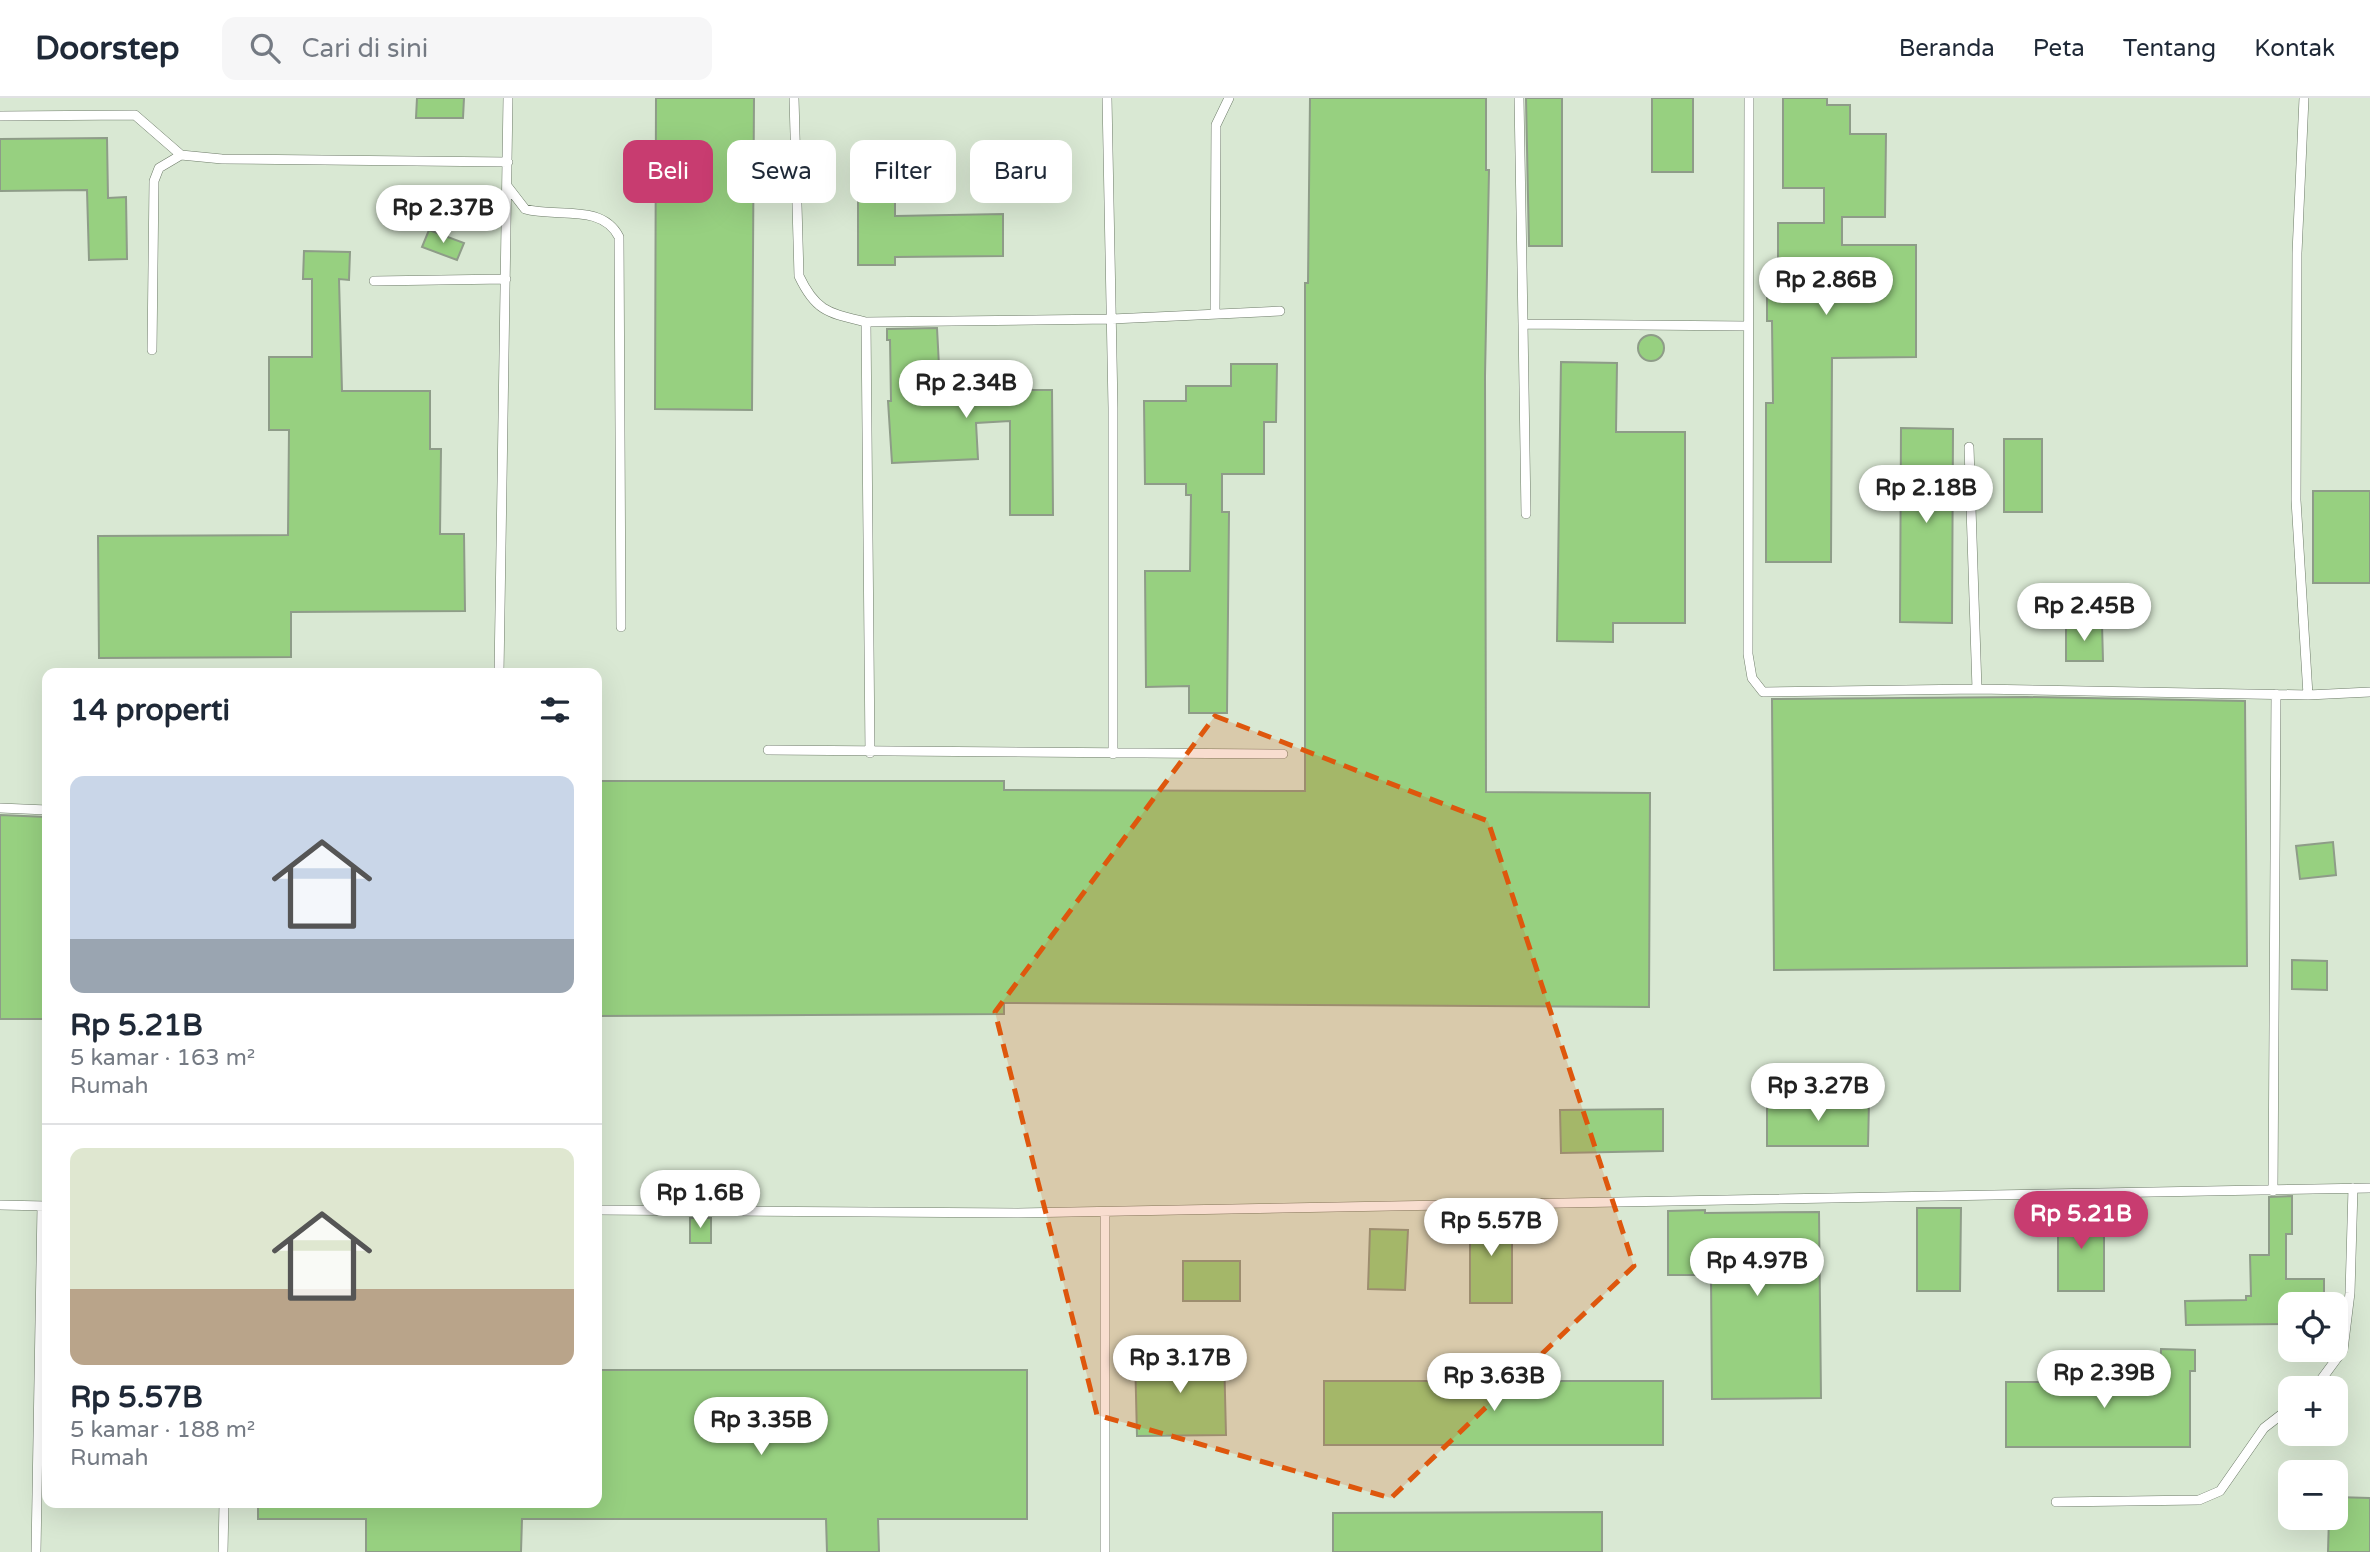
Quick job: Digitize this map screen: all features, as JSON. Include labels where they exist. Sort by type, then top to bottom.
[{"type":"lane","points":[[499,668],[508,98]]},
{"type":"lane","points":[[794,98],[799,276],[810,298],[828,313],[866,322],[1112,320],[1280,311]]},
{"type":"lane","points":[[1107,98],[1112,320],[1114,754]]},
{"type":"lane","points":[[1215,313],[1216,125],[1229,98]]},
{"type":"lane","points":[[1519,98],[1526,514]]},
{"type":"lane","points":[[1749,98],[1748,654],[1752,678],[1763,692],[1977,689],[2308,695],[2370,692]]},
{"type":"lane","points":[[2304,98],[2297,253],[2296,486],[2308,695]]},
{"type":"lane","points":[[0,116],[135,115],[181,155],[222,159],[508,162]]},
{"type":"lane","points":[[152,350],[154,181],[159,168],[181,155]]},
{"type":"lane","points":[[508,187],[524,209],[594,215],[613,226],[619,237],[621,627]]},
{"type":"lane","points":[[374,281],[506,279]]},
{"type":"lane","points":[[866,322],[870,753]]},
{"type":"lane","points":[[1523,324],[1748,326]]},
{"type":"lane","points":[[1969,447],[1977,689]]},
{"type":"lane","points":[[2273,1191],[2276,694]]},
{"type":"lane","points":[[768,750],[870,753],[1283,754]]},
{"type":"lane","points":[[0,808],[42,810]]},
{"type":"lane","points":[[2324,1376],[2343,1350],[2350,1293],[2353,1188]]},
{"type":"lane","points":[[602,1210],[1105,1212],[2370,1188]]},
{"type":"lane","points":[[0,1205],[42,1205]]},
{"type":"lane","points":[[1105,1212],[1105,1552]]},
{"type":"lane","points":[[36,1552],[42,1321]]},
{"type":"lane","points":[[2056,1502],[2199,1500],[2220,1491],[2264,1428],[2278,1417]]},
{"type":"lane","points":[[223,1552],[224,1508]]},
{"type":"highlighted area","points":[[1215,716],[1488,821],[1634,1266],[1391,1498],[1097,1415],[995,1012]]},
{"type":"building","points":[[417,98],[464,98],[463,118],[416,118]]},
{"type":"building","points":[[656,98],[754,98],[754,140],[727,140],[727,203],[753,203],[752,410],[655,409],[656,203],[713,203],[713,140],[656,140]]},
{"type":"building","points":[[1310,98],[1486,98],[1486,170],[1489,170],[1485,376],[1486,792],[1650,793],[1649,1007],[1004,1003],[1004,1014],[602,1016],[602,781],[1004,781],[1004,790],[1305,791],[1305,283],[1308,283]]},
{"type":"building","points":[[1526,98],[1562,98],[1562,246],[1529,246]]},
{"type":"building","points":[[1652,98],[1693,98],[1693,172],[1652,172]]},
{"type":"building","points":[[1783,98],[1827,98],[1827,105],[1850,105],[1850,134],[1886,134],[1885,217],[1842,217],[1842,245],[1916,245],[1916,357],[1832,358],[1831,562],[1766,562],[1766,403],[1773,403],[1772,321],[1767,321],[1767,286],[1778,286],[1778,223],[1824,223],[1824,188],[1783,188]]},
{"type":"building","points":[[107,138],[108,198],[126,197],[127,259],[89,260],[87,190],[0,191],[0,139]]},
{"type":"building","points":[[858,203],[895,203],[895,216],[1003,214],[1003,256],[895,257],[895,265],[858,265]]},
{"type":"building","points":[[429,230],[464,243],[457,260],[422,247]]},
{"type":"building","points":[[304,251],[350,252],[349,280],[339,279],[342,391],[430,391],[430,449],[441,449],[440,534],[464,534],[465,611],[291,612],[291,657],[99,658],[98,536],[288,535],[289,430],[269,430],[269,357],[312,357],[312,279],[303,279]]},
{"type":"building","points":[[937,328],[939,366],[964,366],[964,397],[1010,395],[1009,390],[1052,390],[1053,515],[1010,515],[1010,421],[976,423],[978,459],[892,463],[888,401],[891,401],[890,340],[887,340],[887,329]]},
{"type":"building","points":[[1651,335],[1660,339],[1664,348],[1660,357],[1651,361],[1642,357],[1638,348],[1642,339]]},
{"type":"building","points":[[1561,362],[1617,363],[1616,432],[1685,432],[1685,623],[1613,623],[1613,642],[1557,641]]},
{"type":"building","points":[[1231,364],[1277,364],[1276,422],[1264,422],[1264,474],[1222,474],[1222,512],[1229,512],[1227,713],[1189,713],[1189,686],[1146,687],[1145,571],[1190,571],[1191,495],[1186,495],[1186,484],[1145,484],[1144,401],[1186,401],[1186,386],[1231,386]]},
{"type":"building","points":[[1901,428],[1953,429],[1952,623],[1900,622]]},
{"type":"building","points":[[2004,439],[2042,439],[2042,512],[2004,512]]},
{"type":"building","points":[[2313,491],[2370,491],[2370,583],[2313,583]]},
{"type":"building","points":[[2066,624],[2102,624],[2103,661],[2066,661]]},
{"type":"building","points":[[2027,697],[2245,701],[2247,966],[1774,970],[1772,699]]},
{"type":"building","points":[[0,815],[42,817],[42,1019],[0,1019]]},
{"type":"building","points":[[2333,842],[2336,875],[2300,879],[2296,846]]},
{"type":"building","points":[[2292,960],[2327,961],[2327,990],[2292,989]]},
{"type":"building","points":[[1767,1101],[1869,1101],[1868,1146],[1767,1146]]},
{"type":"building","points":[[1663,1109],[1663,1151],[1561,1153],[1560,1110]]},
{"type":"building","points":[[2292,1196],[2292,1234],[2286,1234],[2286,1279],[2324,1279],[2324,1292],[2278,1292],[2278,1324],[2186,1325],[2185,1301],[2246,1300],[2246,1296],[2251,1296],[2250,1255],[2269,1255],[2269,1197]]},
{"type":"building","points":[[1917,1208],[1961,1208],[1960,1291],[1917,1291]]},
{"type":"building","points":[[1705,1210],[1705,1213],[1819,1212],[1821,1398],[1712,1399],[1711,1275],[1668,1275],[1668,1211]]},
{"type":"building","points":[[2058,1211],[2104,1212],[2104,1291],[2058,1291]]},
{"type":"building","points":[[1470,1213],[1512,1213],[1512,1303],[1470,1303]]},
{"type":"building","points":[[690,1218],[711,1218],[711,1243],[690,1243]]},
{"type":"building","points":[[1370,1229],[1408,1230],[1405,1290],[1368,1289]]},
{"type":"building","points":[[1183,1261],[1240,1261],[1240,1301],[1183,1301]]},
{"type":"building","points":[[2161,1349],[2195,1350],[2195,1371],[2190,1371],[2190,1447],[2006,1447],[2006,1382],[2160,1382]]},
{"type":"building","points":[[1224,1354],[1226,1435],[1137,1436],[1135,1355]]},
{"type":"building","points":[[602,1370],[1027,1370],[1027,1519],[878,1519],[879,1552],[827,1552],[826,1519],[522,1519],[521,1552],[366,1552],[366,1519],[258,1519],[258,1508],[602,1508]]},
{"type":"building","points":[[1324,1381],[1663,1381],[1663,1445],[1324,1445]]},
{"type":"building","points":[[2348,1497],[2370,1498],[2370,1552],[2328,1552],[2329,1530],[2348,1530]]},
{"type":"building","points":[[1602,1512],[1602,1552],[1333,1552],[1333,1513]]}]
